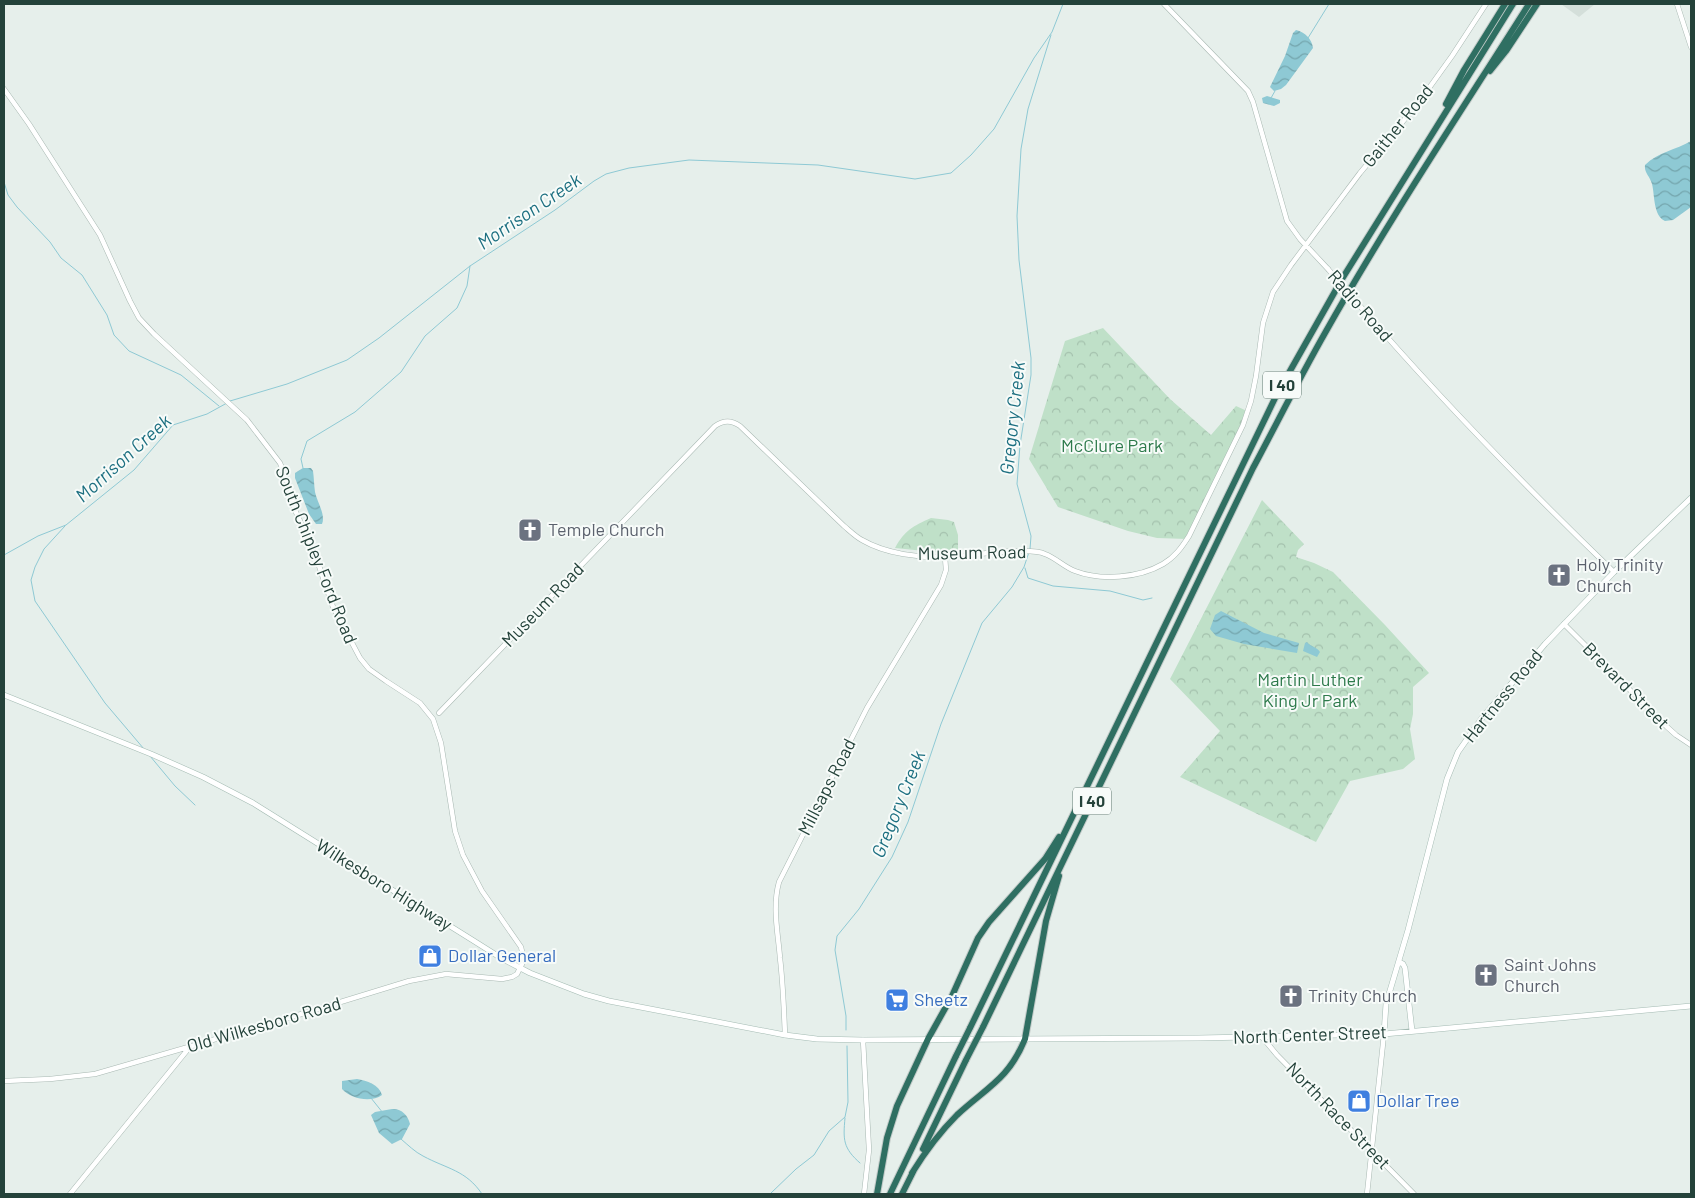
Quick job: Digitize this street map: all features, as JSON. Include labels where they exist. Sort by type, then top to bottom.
[{"type":"highway","points":[[1417,157],[1464,70],[1505,4]]},
{"type":"highway","name":"I 40","points":[[890,1194],[1277,394],[1333,294],[1513,4]]},
{"type":"highway","name":"I 40","points":[[902,1194],[1253,468],[1288,400],[1325,333],[1401,206],[1529,4]]},
{"type":"highway","points":[[1464,106],[1506,51],[1537,4]]},
{"type":"highway","points":[[877,1194],[891,1122],[928,1039],[952,996],[978,938],[989,922],[1045,859],[1087,786]]},
{"type":"highway","points":[[912,1173],[940,1132],[1010,1069],[1018,1056],[1025,1039],[1046,921],[1072,842]]},
{"type":"main road","name":"Hartness Road","points":[[1384,1034],[1386,1004],[1399,962],[1447,779],[1458,752],[1482,718],[1534,655],[1614,572],[1691,498]]},
{"type":"main road","name":"Wilkesboro Highway","points":[[4,695],[150,754],[254,803],[474,942],[521,968],[584,994],[608,1001],[785,1035],[817,1039],[928,1039]]},
{"type":"main road","points":[[1399,962],[1405,968],[1412,1030]]},
{"type":"main road","name":"North Center Street","points":[[928,1039],[1262,1037],[1384,1034],[1691,1006]]},
{"type":"street","name":"Radio Road","points":[[1164,4],[1248,91],[1253,102],[1285,216],[1293,230],[1444,401],[1614,572]]},
{"type":"street","name":"Gaither Road","points":[[1306,245],[1360,173],[1419,102],[1486,4]]},
{"type":"street","points":[[1677,4],[1691,47]]},
{"type":"street","name":"South Chipley Ford Road","points":[[4,89],[29,124],[100,235],[140,318],[154,334],[254,427],[280,463],[291,491],[297,516],[315,554],[333,607],[360,658],[369,669],[420,703],[433,719],[441,743],[455,831],[463,855],[482,890],[521,947],[524,960],[521,968]]},
{"type":"street","name":"Museum Road","points":[[439,713],[715,426],[721,422],[734,422],[740,426],[838,520],[863,541],[886,550],[914,555],[945,557],[999,551],[1028,551],[1045,554],[1077,572],[1106,577],[1153,569],[1174,556],[1189,536],[1243,425],[1251,401],[1267,307],[1281,278],[1306,245]]},
{"type":"street","name":"Millsaps Road","points":[[785,1035],[783,986],[774,910],[779,882],[867,708],[942,585],[946,570],[945,557]]},
{"type":"street","name":"Brevard Street","points":[[1564,624],[1666,726],[1691,745]]},
{"type":"street","name":"Old Wilkesboro Road","points":[[4,1081],[50,1079],[95,1074],[409,981],[446,974],[512,977],[521,968]]},
{"type":"street","points":[[1367,1194],[1384,1034]]},
{"type":"street","name":"North Race Street","points":[[1262,1037],[1277,1055],[1414,1194]]},
{"type":"street","points":[[863,1040],[869,1143],[864,1194]]},
{"type":"street","points":[[70,1194],[190,1047]]},
{"type":"shaded area","points":[[1561,4],[1595,4],[1579,17]]},
{"type":"green space","name":"McClure Park","points":[[1103,328],[1170,399],[1211,435],[1236,406],[1247,411],[1187,539],[1157,538],[1128,531],[1058,507],[1029,459],[1065,341]]},
{"type":"green space","name":"Martin Luther King Jr Park","points":[[1262,500],[1304,544],[1298,550],[1296,557],[1333,572],[1429,673],[1413,687],[1413,714],[1410,729],[1415,759],[1403,769],[1350,781],[1316,842],[1180,777],[1220,731],[1170,679]]},
{"type":"green space","points":[[931,518],[954,522],[958,535],[958,551],[944,553],[895,548],[910,529]]},
{"type":"water","points":[[1296,30],[1308,36],[1313,48],[1286,85],[1274,91],[1270,87]]},
{"type":"water","points":[[1267,96],[1280,100],[1280,103],[1274,106],[1263,103],[1262,98]]},
{"type":"water","points":[[1691,141],[1691,207],[1673,220],[1665,221],[1656,210],[1652,184],[1645,170],[1645,165],[1661,154]]},
{"type":"water","points":[[303,468],[311,468],[313,471],[315,492],[323,517],[322,524],[316,524],[309,514],[295,478],[295,473]]},
{"type":"water","points":[[1221,611],[1264,633],[1299,643],[1297,653],[1244,644],[1216,636],[1210,629],[1215,615]]},
{"type":"water","points":[[1307,642],[1320,652],[1317,657],[1303,651]]},
{"type":"water","points":[[357,1079],[369,1082],[378,1088],[382,1095],[372,1099],[361,1099],[342,1089],[342,1081]]},
{"type":"water","points":[[392,1109],[404,1113],[410,1124],[402,1139],[392,1144],[379,1133],[371,1115],[375,1112]]},
{"type":"waterway","name":"Morrison Creek","points":[[230,401],[287,384],[347,360],[379,338],[470,266],[606,174],[629,168],[689,160],[818,165],[915,179],[951,173],[971,155],[994,129],[1034,58],[1052,32],[1063,4]]},
{"type":"waterway","points":[[1308,38],[1329,4]]},
{"type":"waterway","name":"Gregory Creek","points":[[846,1030],[846,1016],[835,950],[837,936],[859,909],[892,857],[908,822],[941,724],[982,623],[1012,587],[1024,567],[1030,549],[1031,536],[1017,484],[1020,445],[1031,375],[1031,358],[1019,260],[1017,216],[1021,149],[1028,109],[1051,35]]},
{"type":"waterway","points":[[1271,98],[1275,91]]},
{"type":"waterway","points":[[4,182],[8,195],[17,207],[50,242],[61,258],[82,275],[107,315],[114,335],[129,351],[181,375],[219,406]]},
{"type":"waterway","points":[[303,468],[301,459],[307,441],[355,412],[401,372],[425,336],[457,308],[467,286],[470,266]]},
{"type":"waterway","name":"Morrison Creek","points":[[4,555],[38,536],[66,525],[134,470],[173,425],[207,414],[227,403]]},
{"type":"waterway","points":[[65,526],[44,549],[35,567],[31,580],[35,601],[105,703],[144,749]]},
{"type":"waterway","points":[[1025,568],[1028,578],[1053,586],[1110,591],[1143,600],[1152,598]]},
{"type":"waterway","points":[[150,756],[175,786],[195,805]]},
{"type":"waterway","name":"Gregory Creek","points":[[770,1194],[814,1155],[829,1131],[845,1117],[848,1102],[847,1046]]},
{"type":"waterway","points":[[371,1098],[383,1113]]},
{"type":"waterway","points":[[845,1118],[845,1143],[850,1153],[860,1163]]},
{"type":"waterway","points":[[401,1139],[420,1154],[463,1175],[482,1194]]},
{"type":"place","name":"Temple Church","points":[[530,530]]},
{"type":"place","name":"Holy Trinity Church","points":[[1559,575]]},
{"type":"place","name":"Dollar General","points":[[430,956]]},
{"type":"place","name":"Saint Johns Church","points":[[1486,975]]},
{"type":"place","name":"Trinity Church","points":[[1291,996]]},
{"type":"place","name":"Sheetz","points":[[897,1000]]},
{"type":"place","name":"Dollar Tree","points":[[1359,1101]]}]
